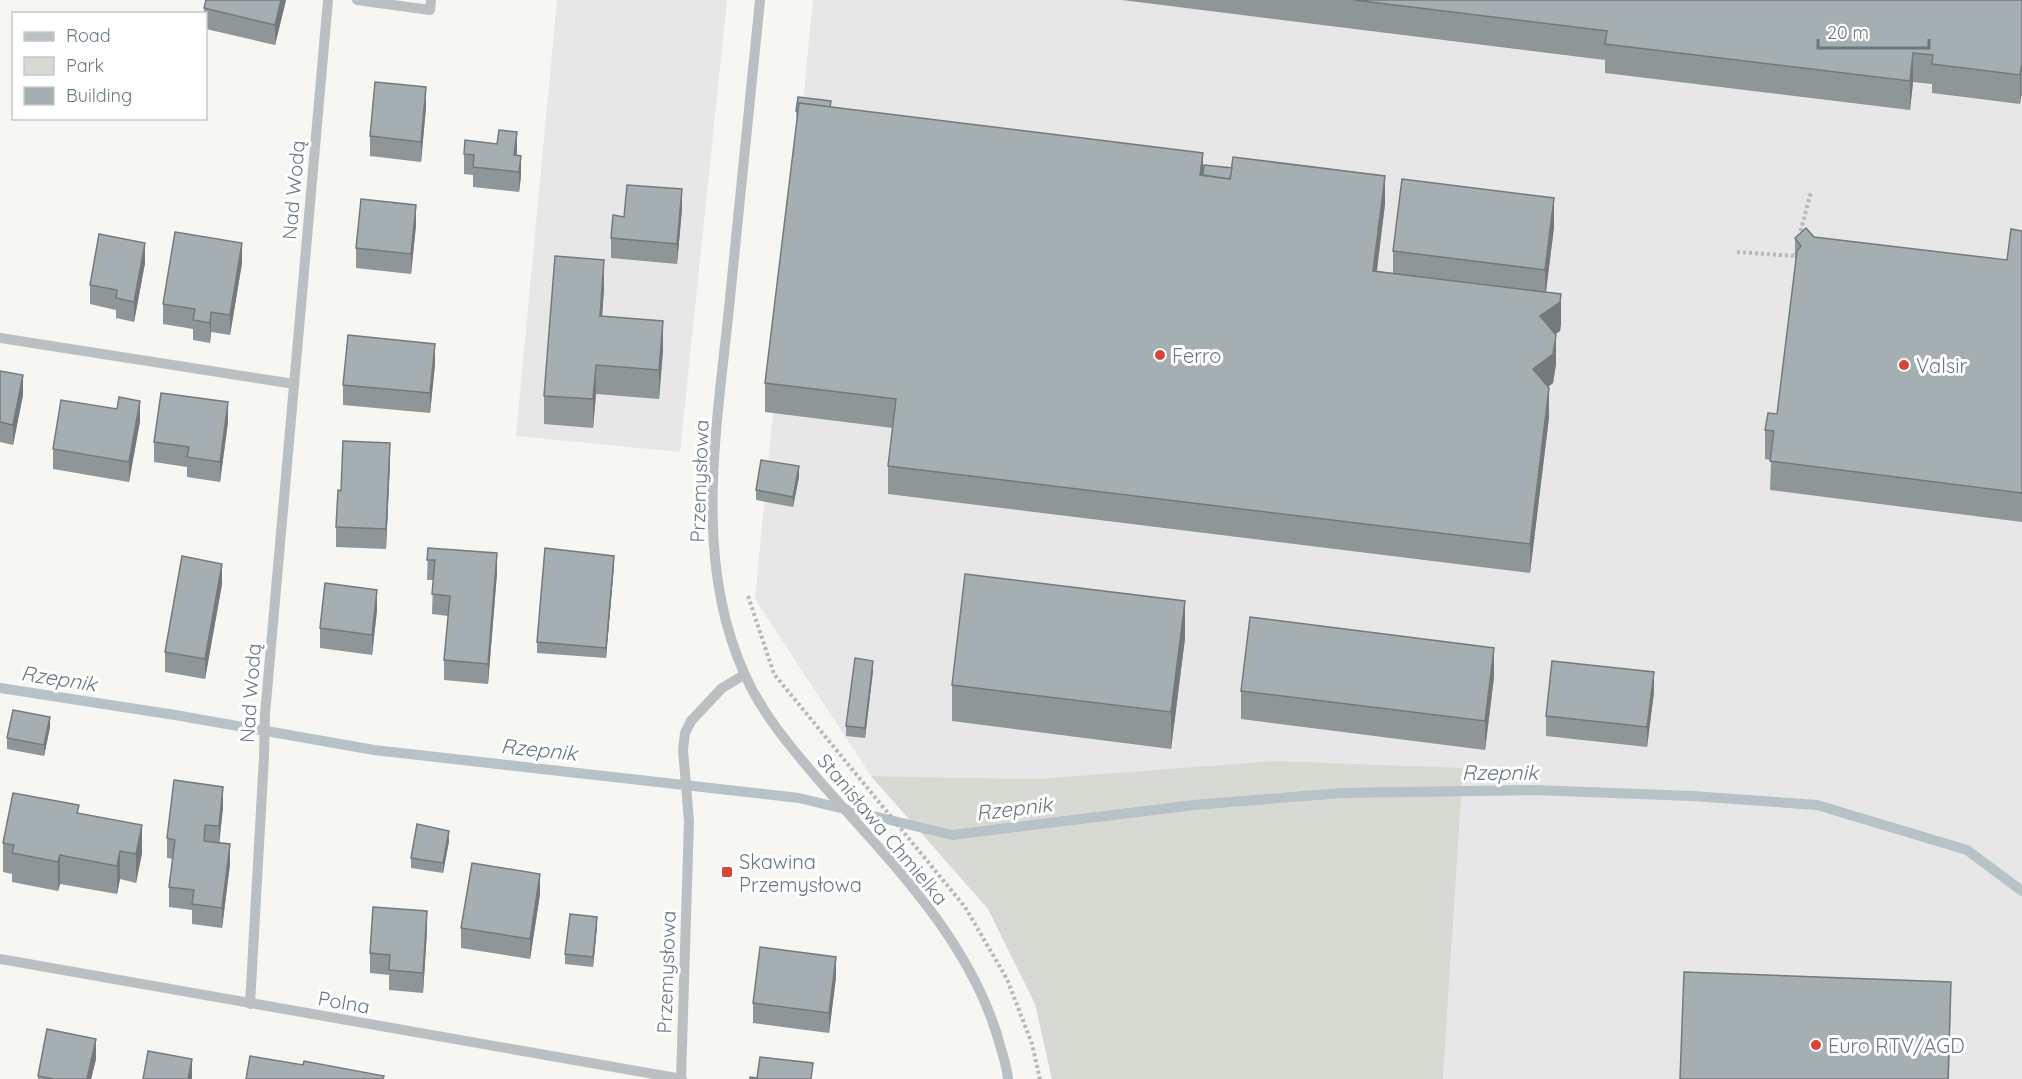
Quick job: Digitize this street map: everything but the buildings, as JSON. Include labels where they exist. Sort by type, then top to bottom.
[{"type":"street","name":"Nad Wodą","points":[[250,1004],[265,714],[328,0]]},
{"type":"street","points":[[357,0],[430,10],[431,0]]},
{"type":"street","name":"Przemysłowa","points":[[681,1079],[689,821],[683,750],[685,733],[691,722],[722,688],[744,675],[725,621],[715,560],[712,521],[716,446],[760,0]]},
{"type":"street","points":[[0,338],[294,384]]},
{"type":"street","name":"Stanisława Chmielka","points":[[744,675],[762,709],[802,760],[925,901],[975,981],[993,1021],[1008,1079]]},
{"type":"street","name":"Polna","points":[[0,959],[681,1079]]},
{"type":"path","points":[[1737,252],[1795,256],[1811,192]]},
{"type":"path","points":[[746,590],[774,674],[916,848]]},
{"type":"shaded area","points":[[557,0],[727,0],[680,452],[516,436]]},
{"type":"shaded area","points":[[813,0],[2022,0],[2022,1079],[1443,1079],[1463,768],[1038,779],[871,776],[755,599]]},
{"type":"green space","points":[[1274,761],[1463,768],[1443,1079],[1052,1079],[1035,1004],[988,909],[871,776],[1038,779]]},
{"type":"waterway","name":"Rzepnik","points":[[0,688],[175,715],[374,750],[799,798],[952,835],[1194,805],[1342,793],[1534,790],[1692,796],[1817,805],[1967,850],[2022,891]]},
{"type":"place","name":"Ferro","points":[[1160,355]]},
{"type":"place","name":"Valsir","points":[[1904,365]]},
{"type":"place","name":"Skawina Przemysłowa","points":[[727,872]]},
{"type":"place","name":"Euro RTV/AGD","points":[[1816,1045]]}]
